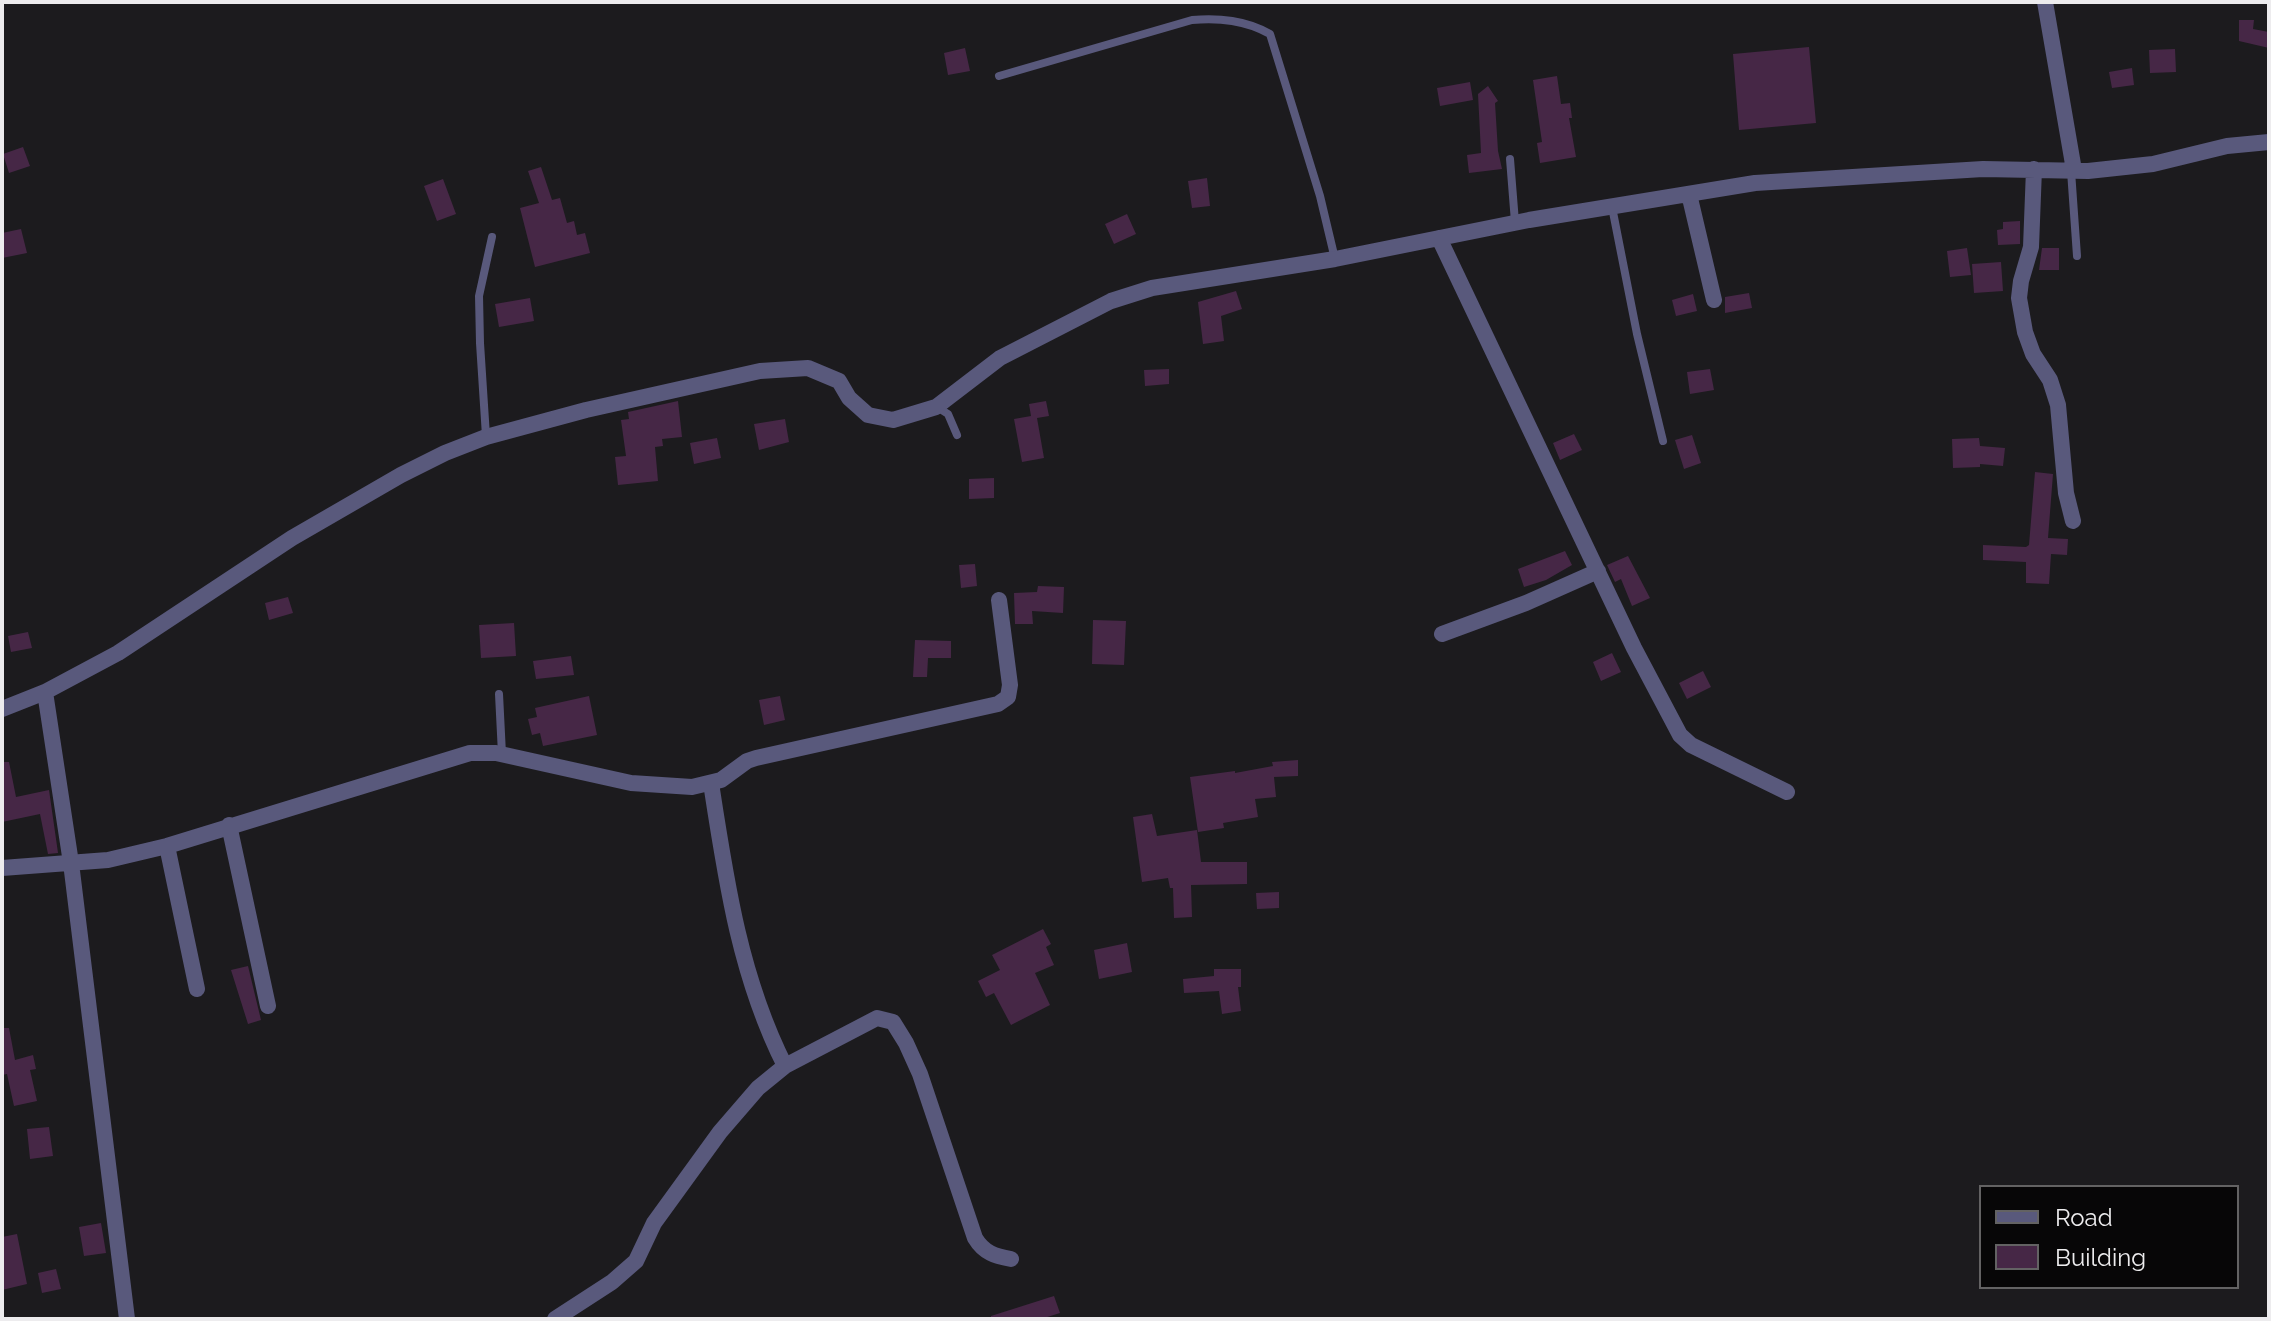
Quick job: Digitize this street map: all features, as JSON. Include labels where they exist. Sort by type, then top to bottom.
[{"type":"street","points":[[2045,2],[2073,170]]},
{"type":"street","points":[[2,709],[45,692],[118,653],[292,538],[401,475],[486,437],[601,406],[760,371],[808,368],[839,381],[849,398],[868,415],[893,420],[936,407],[1000,358],[1129,294],[1152,288],[1335,259],[1515,223],[1755,183],[1983,169],[2073,170],[2153,164],[2227,146],[2269,142]]},
{"type":"street","points":[[2034,169],[2031,247],[2019,298],[2025,332],[2033,354],[2050,380],[2058,405],[2064,479],[2073,521]]},
{"type":"street","points":[[1689,194],[1714,300]]},
{"type":"street","points":[[1439,238],[1634,648],[1680,735],[1691,745],[1787,792]]},
{"type":"street","points":[[1442,634],[1526,603],[1598,571]]},
{"type":"street","points":[[2,868],[108,860],[167,846],[482,751],[631,783],[692,787],[711,783],[756,758],[998,704],[1008,697],[1010,685],[999,600]]},
{"type":"street","points":[[45,692],[71,863],[127,1319]]},
{"type":"street","points":[[711,783],[728,893],[743,956],[758,1007],[785,1066]]},
{"type":"street","points":[[229,825],[268,1006]]},
{"type":"street","points":[[167,846],[197,989]]},
{"type":"street","points":[[555,1319],[612,1282],[636,1261],[654,1223],[720,1132],[758,1088],[785,1066],[877,1018],[893,1022],[920,1074],[975,1238],[981,1247],[994,1256],[1011,1259]]},
{"type":"lane","points":[[999,76],[1192,20],[1211,18],[1251,23],[1270,34],[1320,196],[1335,259]]},
{"type":"lane","points":[[1510,159],[1515,223]]},
{"type":"lane","points":[[2073,170],[2077,256]]},
{"type":"lane","points":[[1612,206],[1637,334],[1663,441]]},
{"type":"lane","points":[[486,437],[479,296],[492,237]]},
{"type":"lane","points":[[936,407],[948,414],[957,435]]},
{"type":"lane","points":[[499,694],[502,755]]},
{"type":"building","points":[[2239,20],[2254,20],[2253,29],[2269,32],[2269,48],[2239,41]]},
{"type":"building","points":[[1809,47],[1816,123],[1739,130],[1733,54]]},
{"type":"building","points":[[965,48],[970,71],[948,75],[944,53]]},
{"type":"building","points":[[2175,49],[2176,72],[2150,73],[2149,50]]},
{"type":"building","points":[[2132,68],[2134,85],[2112,88],[2109,72]]},
{"type":"building","points":[[1557,76],[1561,104],[1570,103],[1572,118],[1569,118],[1576,157],[1540,163],[1537,143],[1542,142],[1533,80]]},
{"type":"building","points":[[1470,82],[1473,100],[1440,106],[1437,88]]},
{"type":"building","points":[[1488,86],[1498,101],[1495,103],[1502,169],[1469,173],[1467,155],[1481,153],[1478,94]]},
{"type":"building","points":[[23,147],[30,166],[9,173],[3,154]]},
{"type":"building","points":[[541,167],[552,200],[560,198],[567,223],[574,221],[577,235],[585,233],[590,253],[535,267],[520,208],[539,203],[528,171]]},
{"type":"building","points":[[1207,178],[1210,206],[1192,208],[1188,181]]},
{"type":"building","points":[[443,179],[456,214],[437,221],[424,186]]},
{"type":"building","points":[[1127,214],[1136,234],[1114,244],[1105,224]]},
{"type":"building","points":[[2020,221],[2020,244],[1998,245],[1997,230],[2003,229],[2003,222]]},
{"type":"building","points":[[21,229],[27,253],[2,258],[2,233]]},
{"type":"building","points":[[1967,248],[1971,275],[1950,277],[1947,251]]},
{"type":"building","points":[[2042,248],[2059,248],[2059,270],[2039,270]]},
{"type":"building","points":[[2001,262],[2003,291],[1974,293],[1972,264]]},
{"type":"building","points":[[1236,291],[1242,309],[1221,316],[1224,341],[1203,344],[1198,302]]},
{"type":"building","points":[[1749,293],[1752,308],[1725,313],[1725,297]]},
{"type":"building","points":[[1693,294],[1697,311],[1676,316],[1672,300]]},
{"type":"building","points":[[530,298],[534,321],[499,327],[495,304]]},
{"type":"building","points":[[1169,369],[1169,384],[1145,386],[1144,370]]},
{"type":"building","points":[[1710,369],[1714,390],[1690,394],[1687,372]]},
{"type":"building","points":[[678,401],[682,437],[662,439],[663,446],[655,447],[658,481],[618,485],[615,457],[626,456],[621,420],[629,419],[628,412]]},
{"type":"building","points":[[1046,401],[1049,416],[1037,418],[1044,458],[1022,462],[1014,419],[1031,416],[1029,404]]},
{"type":"building","points":[[785,419],[789,442],[759,450],[754,424]]},
{"type":"building","points":[[1574,434],[1582,450],[1560,460],[1553,443]]},
{"type":"building","points":[[1692,435],[1701,463],[1684,469],[1675,440]]},
{"type":"building","points":[[717,438],[721,458],[694,464],[690,443]]},
{"type":"building","points":[[1979,438],[1980,446],[2005,448],[2003,466],[1980,464],[1980,467],[1953,468],[1952,439]]},
{"type":"building","points":[[2035,472],[2053,474],[2048,538],[2068,539],[2067,555],[2051,554],[2049,584],[2026,583],[2026,562],[1983,560],[1983,545],[2029,545]]},
{"type":"building","points":[[994,478],[994,498],[969,499],[969,479]]},
{"type":"building","points":[[1565,551],[1572,565],[1546,580],[1524,587],[1518,569]]},
{"type":"building","points":[[1628,556],[1650,598],[1632,606],[1621,579],[1615,582],[1607,565]]},
{"type":"building","points":[[975,564],[977,586],[961,588],[959,565]]},
{"type":"building","points":[[1038,586],[1064,587],[1063,613],[1032,611],[1033,624],[1015,624],[1014,593],[1037,592]]},
{"type":"building","points":[[288,597],[293,613],[269,620],[265,603]]},
{"type":"building","points":[[1093,620],[1126,621],[1124,665],[1092,664]]},
{"type":"building","points":[[514,623],[516,656],[481,658],[479,625]]},
{"type":"building","points":[[28,632],[32,648],[11,652],[8,636]]},
{"type":"building","points":[[915,640],[951,641],[951,658],[928,658],[927,677],[913,677]]},
{"type":"building","points":[[1612,653],[1621,672],[1601,681],[1593,662]]},
{"type":"building","points":[[571,656],[574,675],[536,679],[533,661]]},
{"type":"building","points":[[1703,671],[1711,687],[1687,699],[1679,683]]},
{"type":"building","points":[[589,696],[597,735],[543,746],[540,733],[532,735],[528,719],[537,717],[535,708]]},
{"type":"building","points":[[780,696],[785,720],[764,725],[759,700]]},
{"type":"building","points":[[1298,760],[1298,776],[1274,777],[1276,797],[1255,799],[1258,817],[1223,823],[1224,828],[1198,832],[1190,777],[1235,773],[1273,766],[1272,762]]},
{"type":"building","points":[[2,762],[9,762],[16,797],[49,790],[58,853],[48,854],[40,814],[2,822]]},
{"type":"building","points":[[1152,814],[1157,836],[1197,830],[1201,862],[1247,862],[1247,884],[1191,885],[1192,917],[1174,918],[1173,888],[1170,888],[1168,878],[1142,882],[1133,817]]},
{"type":"building","points":[[1279,892],[1279,908],[1257,909],[1256,893]]},
{"type":"building","points":[[1043,929],[1051,944],[1046,947],[1054,965],[1035,973],[1050,1005],[1011,1025],[994,993],[986,997],[978,981],[1000,970],[992,955]]},
{"type":"building","points":[[1127,943],[1132,972],[1099,979],[1094,950]]},
{"type":"building","points":[[248,966],[261,1020],[248,1024],[231,970]]},
{"type":"building","points":[[1214,969],[1241,969],[1241,987],[1238,987],[1241,1011],[1222,1014],[1219,991],[1184,993],[1183,979],[1214,976]]},
{"type":"building","points":[[2,1028],[9,1028],[15,1060],[33,1055],[36,1069],[30,1070],[37,1101],[14,1106],[7,1074],[2,1075]]},
{"type":"building","points":[[49,1127],[53,1156],[30,1159],[27,1129]]},
{"type":"building","points":[[101,1223],[106,1253],[84,1256],[79,1227]]},
{"type":"building","points":[[17,1234],[27,1284],[2,1290],[2,1237]]},
{"type":"building","points":[[56,1269],[61,1289],[42,1293],[38,1273]]},
{"type":"building","points":[[1054,1296],[1060,1313],[1041,1319],[991,1319],[991,1316]]}]
